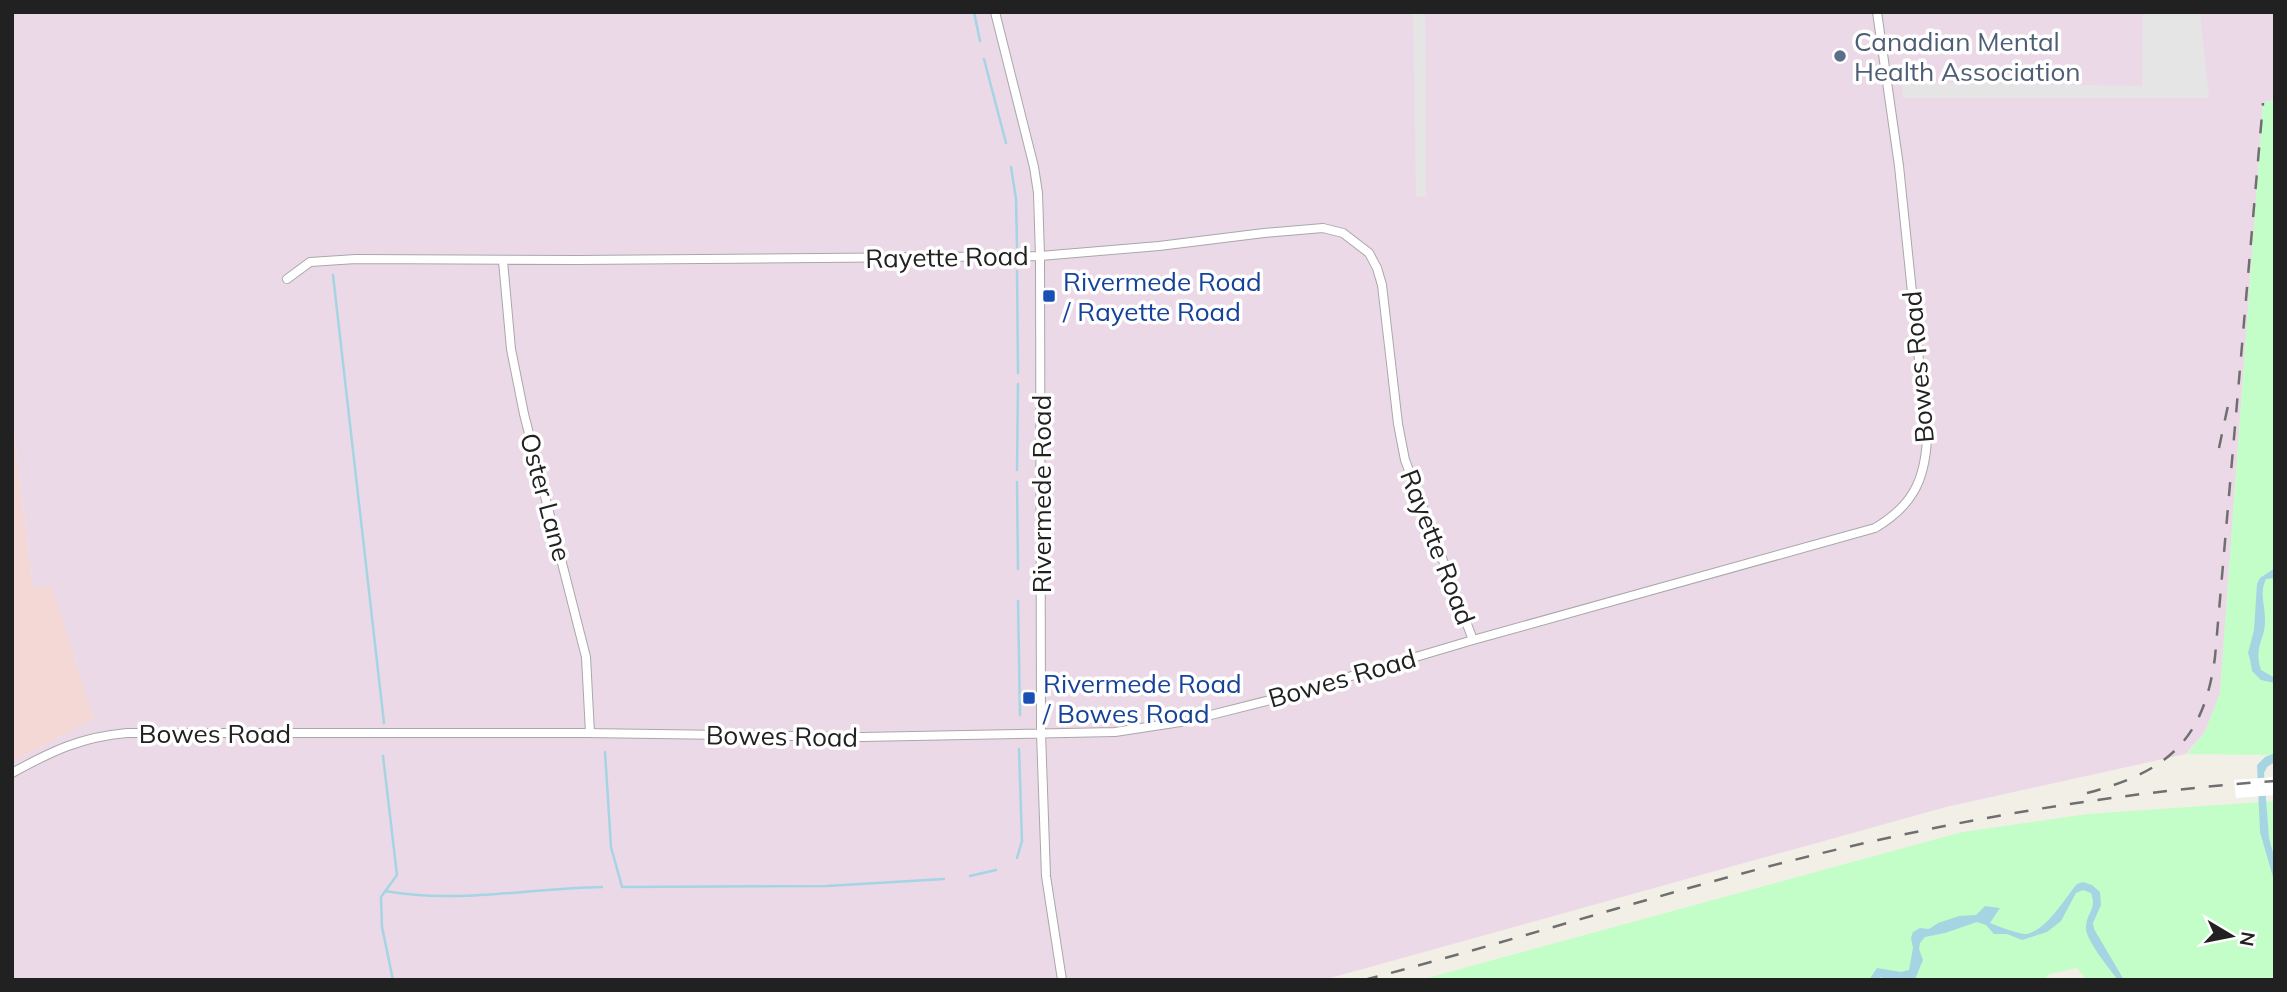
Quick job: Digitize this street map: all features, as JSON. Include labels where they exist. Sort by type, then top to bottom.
[{"type":"street","name":"Rivermede Road","points":[[995,12],[1034,167],[1038,193],[1041,733],[1046,876],[1062,980]]},
{"type":"street","name":"Bowes Road","points":[[12,773],[60,748],[101,735],[127,733],[590,733],[862,737],[1115,732],[1177,723],[1274,699],[1474,639],[1860,534],[1888,520],[1910,498],[1923,470],[1927,438],[1899,166],[1877,12]]},
{"type":"street","name":"Rayette Road","points":[[286,279],[310,262],[356,259],[502,261],[1040,256],[1323,228],[1343,233],[1369,253],[1377,268],[1382,285],[1398,424],[1405,460],[1474,639]]},
{"type":"street","name":"Oster Lane","points":[[502,261],[511,349],[524,414],[586,657],[590,733]]},
{"type":"shaded area","points":[[12,12],[2275,12],[2275,99],[2263,103],[2220,694],[2205,732],[2186,754],[1946,807],[1323,980],[12,980],[12,762],[94,719],[52,586],[33,588],[12,417]]},
{"type":"shaded area","points":[[1413,12],[1425,12],[1426,197],[1416,196]]},
{"type":"shaded area","points":[[2143,12],[2200,12],[2209,98],[1903,98],[1902,82],[2142,86]]},
{"type":"shaded area","points":[[12,417],[33,587],[52,585],[94,719],[12,762]]},
{"type":"green space","points":[[2275,99],[2275,755],[2187,754],[2205,732],[2220,693],[2263,103]]},
{"type":"green space","points":[[2275,801],[2275,980],[2086,980],[2077,968],[2050,974],[2043,980],[1420,980],[1962,832],[2087,814]]},
{"type":"water","points":[[2275,568],[2275,578],[2266,579],[2263,589],[2265,626],[2258,655],[2261,670],[2275,678],[2275,683],[2261,680],[2252,671],[2248,653],[2254,630],[2257,584],[2260,578]]},
{"type":"water","points":[[2275,753],[2275,762],[2267,767],[2264,773],[2269,838],[2275,860],[2275,884],[2260,832],[2257,765],[2265,757]]},
{"type":"water","points":[[2083,882],[2100,892],[2101,905],[2093,923],[2094,929],[2124,980],[2118,980],[2098,954],[2086,932],[2093,899],[2091,893],[2083,890],[2076,893],[2061,921],[2047,932],[2022,940],[2007,934],[1994,934],[1986,925],[1977,922],[1925,937],[1920,943],[1923,960],[1915,979],[1887,980],[1880,977],[1879,980],[1869,980],[1877,968],[1901,972],[1909,970],[1913,948],[1911,938],[1913,932],[1920,928],[1929,929],[1959,916],[1976,915],[1985,906],[2000,908],[1990,923],[2027,934],[2049,920],[2077,884]]},
{"type":"pier","points":[[2275,777],[2275,795],[2236,798],[2234,780]]},
{"type":"waterway","points":[[974,12],[980,41]]},
{"type":"waterway","points":[[984,59],[1006,143]]},
{"type":"waterway","points":[[1011,167],[1016,199],[1017,247]]},
{"type":"waterway","points":[[1017,271],[1018,373]]},
{"type":"waterway","points":[[333,275],[384,723]]},
{"type":"waterway","points":[[1017,470],[1018,384]]},
{"type":"waterway","points":[[1017,482],[1018,569]]},
{"type":"waterway","points":[[1018,601],[1020,715]]},
{"type":"waterway","points":[[1017,858],[1022,841],[1019,749]]},
{"type":"waterway","points":[[605,752],[611,847],[622,887],[827,886],[944,879]]},
{"type":"waterway","points":[[383,756],[397,875],[381,897],[382,927],[393,980]]},
{"type":"waterway","points":[[970,876],[996,870]]},
{"type":"waterway","points":[[385,891],[412,895],[466,896],[602,887]]},
{"type":"railway","points":[[2087,793],[2139,775],[2177,749],[2202,711],[2210,686],[2215,657],[2263,103]]},
{"type":"railway","points":[[2219,448],[2230,396]]},
{"type":"railway","points":[[1364,980],[1701,885],[1928,829],[2101,799],[2275,781]]},
{"type":"place","name":"Canadian Mental Health Association","points":[[1840,56]]},
{"type":"place","name":"Rivermede Road / Rayette Road","points":[[1049,296]]},
{"type":"place","name":"Rivermede Road / Bowes Road","points":[[1029,698]]}]
